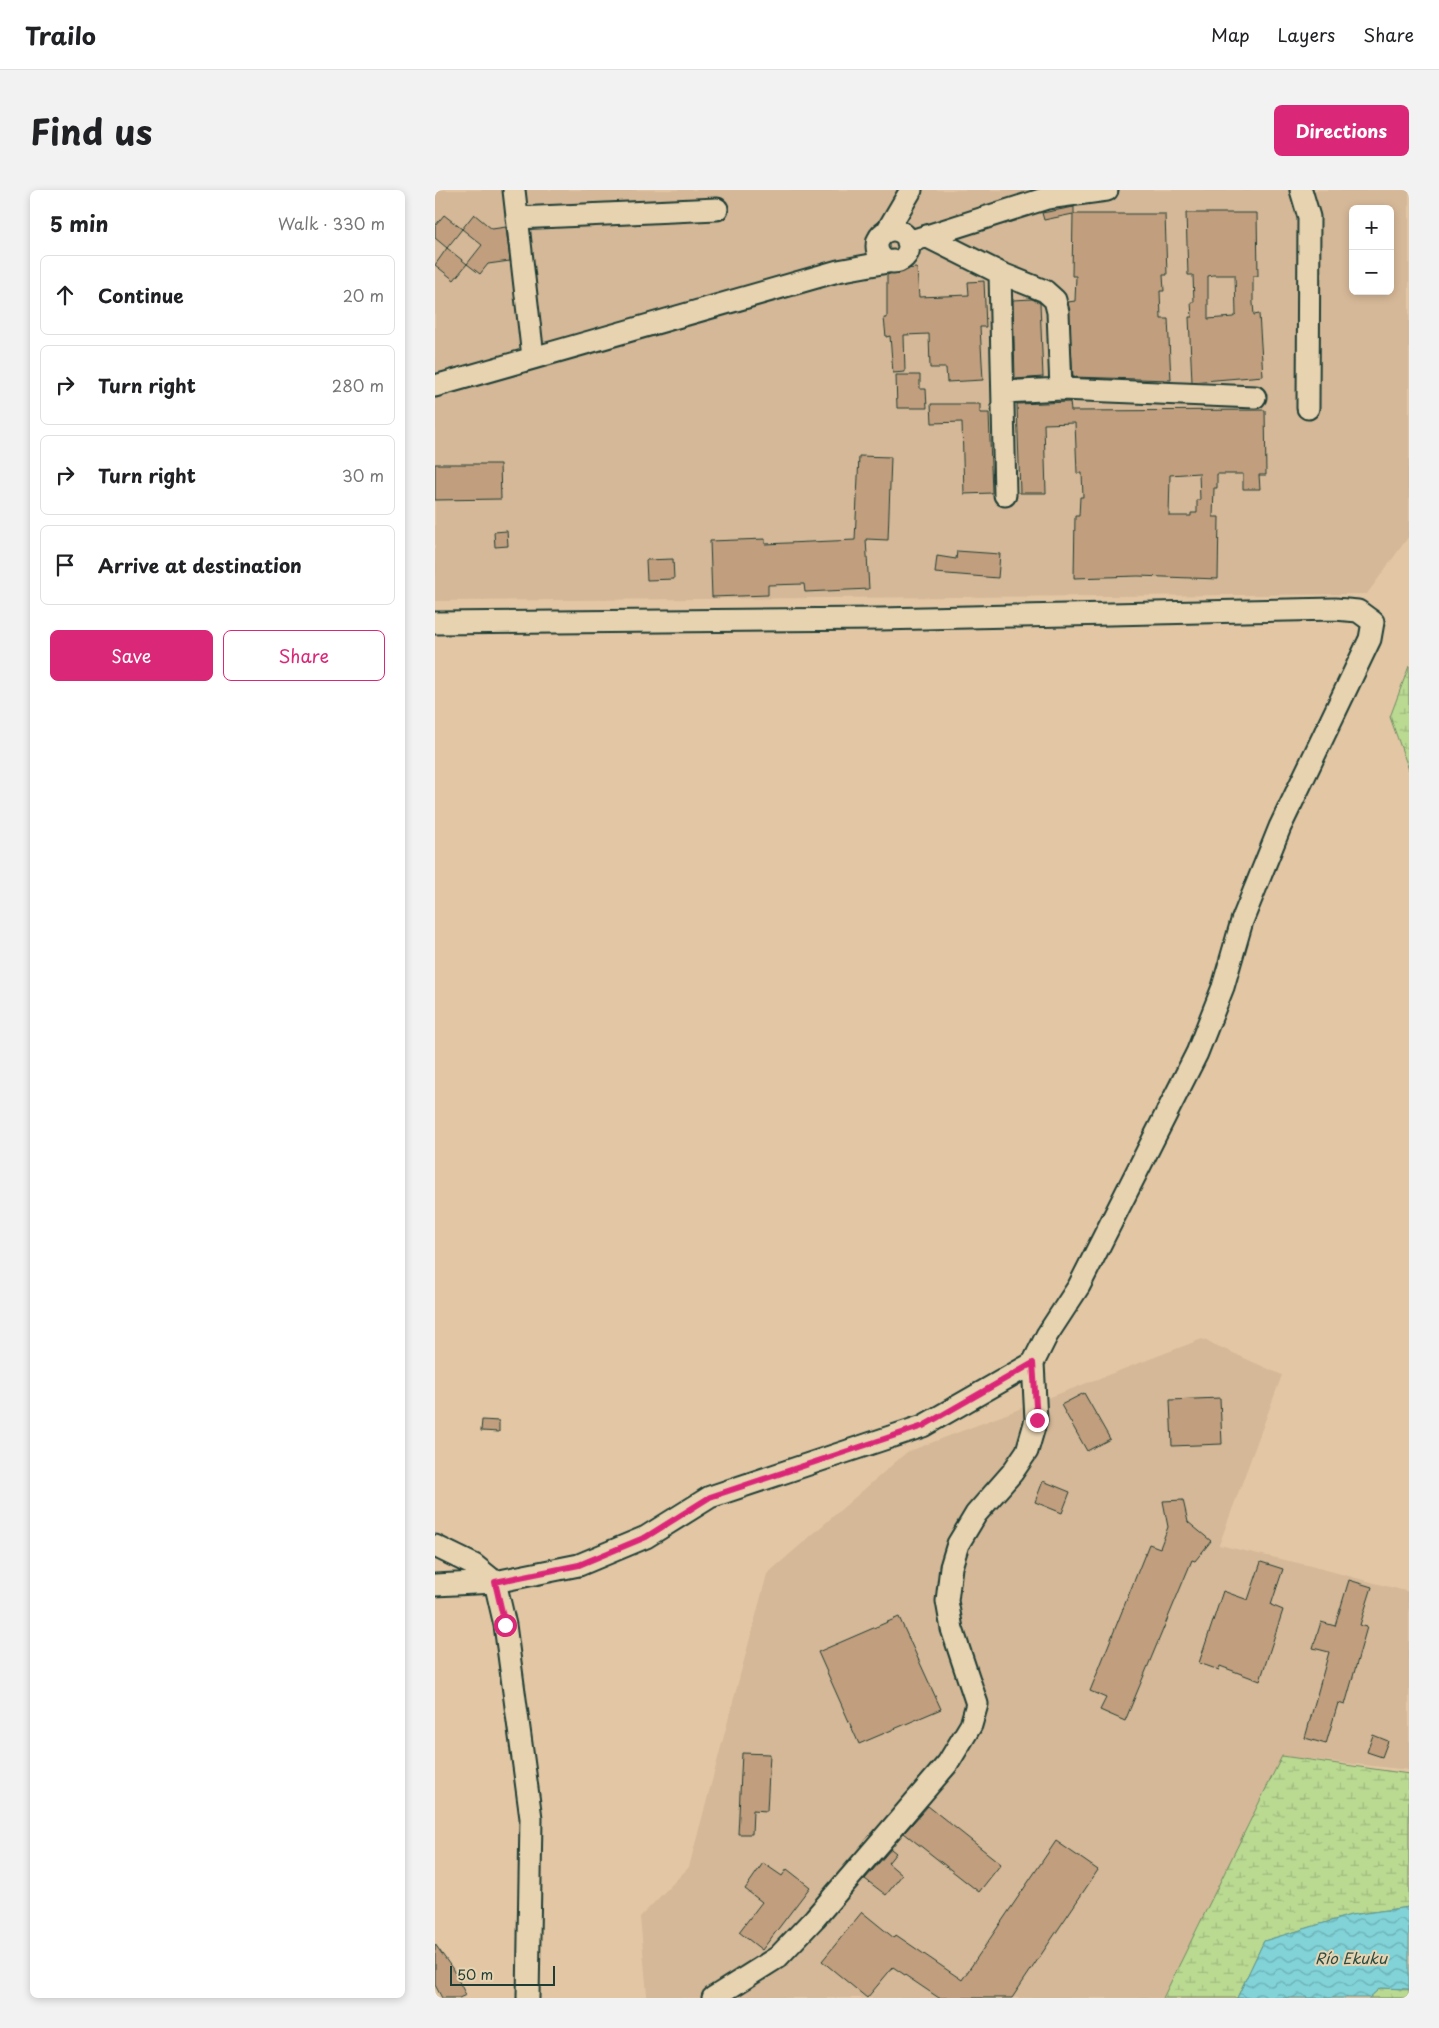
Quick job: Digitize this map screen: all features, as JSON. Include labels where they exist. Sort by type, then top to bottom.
[{"type":"street","points":[[514,190],[533,357]]},
{"type":"street","points":[[435,386],[838,270],[893,261],[905,256],[902,235],[911,190]]},
{"type":"street","points":[[838,270],[902,235],[916,190]]},
{"type":"street","points":[[893,261],[884,258],[878,251],[878,241],[1047,198],[1107,190]]},
{"type":"street","points":[[1301,190],[1309,217],[1308,408]]},
{"type":"street","points":[[517,218],[717,209]]},
{"type":"street","points":[[902,235],[1045,291],[1055,300],[1058,312],[1061,389]]},
{"type":"street","points":[[1000,273],[1005,496]]},
{"type":"street","points":[[1003,392],[1061,389],[1255,397]]},
{"type":"street","points":[[435,623],[881,619],[1335,609],[1358,611],[1373,622],[1371,639],[1338,702],[1266,861],[1242,921],[1223,987],[1197,1053],[1079,1286],[1047,1334],[1033,1363],[1037,1420],[1027,1450],[1013,1473],[976,1514],[958,1544],[951,1567],[947,1601],[952,1629],[977,1704],[971,1725],[948,1763],[815,1918],[778,1957],[713,1998]]},
{"type":"street","points":[[435,1585],[495,1582],[579,1565],[646,1537],[710,1497],[923,1426],[1033,1363]]},
{"type":"street","points":[[435,1546],[473,1565],[495,1582],[505,1625],[531,1818],[528,1998]]},
{"type":"shaded area","points":[[435,190],[1409,190],[1409,536],[1367,594],[435,601]]},
{"type":"shaded area","points":[[1202,1339],[1282,1375],[1219,1545],[1307,1565],[1409,1592],[1409,1770],[1282,1756],[1163,1998],[644,1998],[647,1995],[640,1917],[689,1867],[767,1574],[907,1452]]},
{"type":"green space","points":[[1409,666],[1409,770],[1390,717]]},
{"type":"green space","points":[[1282,1756],[1409,1774],[1409,1907],[1351,1915],[1264,1941],[1237,1998],[1163,1998]]},
{"type":"green space","points":[[1380,1988],[1409,1989],[1409,1998],[1369,1998]]},
{"type":"water","name":"Río Ekuku","points":[[1409,1907],[1409,1989],[1380,1988],[1369,1998],[1237,1998],[1264,1941],[1351,1915]]},
{"type":"building","points":[[1074,207],[1074,214],[1165,214],[1167,275],[1163,275],[1164,291],[1160,291],[1161,319],[1168,319],[1171,380],[1073,377],[1068,302],[1075,301],[1076,276],[1072,276],[1073,214],[1044,220],[1042,213]]},
{"type":"building","points":[[1186,213],[1257,213],[1258,276],[1253,276],[1253,303],[1254,315],[1259,314],[1263,376],[1192,382],[1189,317],[1192,317],[1191,302],[1194,302],[1193,275],[1188,275]],"holes":[[[1235,275],[1236,315],[1233,317],[1208,319],[1208,276]]]},
{"type":"building","points":[[474,214],[492,229],[506,227],[510,261],[488,264],[480,274],[467,264],[482,245],[462,229]]},
{"type":"building","points":[[444,215],[462,229],[447,248],[435,238],[435,226]]},
{"type":"building","points":[[447,248],[467,264],[454,280],[435,265]]},
{"type":"building","points":[[917,268],[919,297],[969,295],[968,282],[984,281],[986,327],[980,327],[983,380],[947,382],[946,368],[930,368],[929,334],[904,335],[905,372],[893,373],[890,336],[886,337],[884,318],[887,318],[887,275],[903,269]]},
{"type":"building","points":[[1032,299],[1040,303],[1043,377],[1015,379],[1013,300]]},
{"type":"building","points":[[896,375],[920,375],[920,389],[926,389],[927,408],[897,408]]},
{"type":"building","points":[[1070,402],[1071,411],[1265,410],[1266,475],[1259,475],[1260,489],[1243,489],[1243,474],[1217,474],[1217,488],[1214,488],[1213,517],[1219,517],[1218,579],[1138,576],[1074,578],[1075,516],[1079,516],[1080,497],[1083,497],[1082,473],[1077,473],[1075,423],[1044,424],[1046,493],[1020,493],[1017,404]],"holes":[[[1199,473],[1200,500],[1197,500],[1197,513],[1191,513],[1191,516],[1169,516],[1170,475]]]},
{"type":"building","points":[[931,404],[980,404],[980,413],[989,413],[992,493],[964,494],[962,422],[932,423]]},
{"type":"building","points":[[859,456],[891,457],[888,540],[866,539],[869,589],[805,592],[804,584],[768,585],[768,595],[712,597],[710,541],[765,539],[765,544],[855,540]]},
{"type":"building","points":[[435,464],[500,464],[501,499],[435,500]]},
{"type":"building","points":[[507,531],[508,546],[495,547],[494,532]]},
{"type":"building","points":[[957,551],[1000,554],[998,578],[935,573],[937,556],[956,559]]},
{"type":"building","points":[[673,559],[674,579],[647,580],[646,560]]},
{"type":"building","points":[[1084,1393],[1110,1439],[1087,1451],[1061,1405]]},
{"type":"building","points":[[1220,1398],[1222,1444],[1172,1446],[1170,1400]]},
{"type":"building","points":[[482,1420],[499,1421],[499,1432],[481,1431]]},
{"type":"building","points":[[1043,1481],[1070,1492],[1062,1513],[1035,1502]]},
{"type":"building","points":[[1183,1500],[1188,1522],[1211,1541],[1195,1561],[1192,1560],[1125,1721],[1100,1710],[1106,1698],[1090,1691],[1149,1544],[1160,1548],[1168,1527],[1163,1501]]},
{"type":"building","points":[[1261,1562],[1283,1569],[1271,1605],[1283,1610],[1260,1681],[1220,1666],[1219,1670],[1199,1663],[1223,1591],[1248,1600]]},
{"type":"building","points":[[1349,1580],[1372,1587],[1360,1625],[1367,1627],[1345,1705],[1338,1703],[1326,1744],[1305,1738],[1329,1652],[1313,1648],[1321,1622],[1335,1626]]},
{"type":"building","points":[[899,1617],[941,1709],[859,1744],[818,1652]]},
{"type":"building","points":[[1373,1735],[1388,1741],[1382,1757],[1367,1752]]},
{"type":"building","points":[[742,1753],[770,1754],[767,1811],[753,1810],[752,1834],[738,1834]]},
{"type":"building","points":[[928,1806],[1001,1864],[979,1892],[904,1833]]},
{"type":"building","points":[[1056,1841],[1098,1870],[1012,1998],[939,1998],[893,1967],[867,1998],[822,1961],[862,1912],[894,1938],[896,1935],[962,1980]]},
{"type":"building","points":[[891,1849],[896,1853],[888,1863],[902,1875],[886,1895],[865,1879]]},
{"type":"building","points":[[763,1863],[782,1876],[787,1869],[810,1887],[762,1950],[739,1932],[762,1902],[745,1889]]},
{"type":"building","points":[[435,1944],[452,1968],[466,1995],[459,1998],[442,1998],[435,1985]]},
{"type":"route","points":[[505,1625],[495,1582],[579,1565],[646,1537],[710,1497],[923,1426],[1033,1363],[1037,1420]]}]
